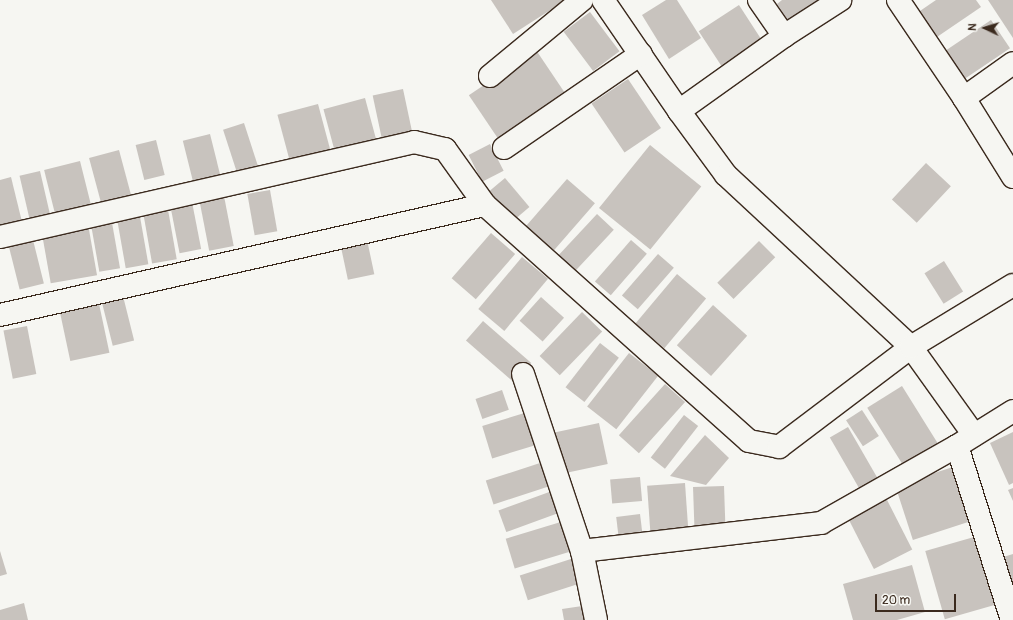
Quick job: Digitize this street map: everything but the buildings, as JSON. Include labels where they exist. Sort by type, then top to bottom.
[{"type":"street","points":[[490,76],[582,0]]},
{"type":"street","points":[[603,0],[679,111],[726,175],[911,347],[965,441],[1012,620]]},
{"type":"street","points":[[760,0],[784,36]]},
{"type":"street","points":[[679,111],[784,36],[840,0]]},
{"type":"street","points":[[898,0],[964,98],[1013,177]]},
{"type":"street","points":[[504,148],[641,54]]},
{"type":"street","points":[[964,98],[1013,63]]},
{"type":"street","points":[[0,237],[414,142],[445,149],[485,205],[749,441],[779,447],[911,347],[1013,285]]},
{"type":"street","points":[[0,315],[485,205]]},
{"type":"street","points":[[523,374],[582,551],[596,620]]},
{"type":"street","points":[[582,551],[820,523],[965,441],[1013,411]]}]
